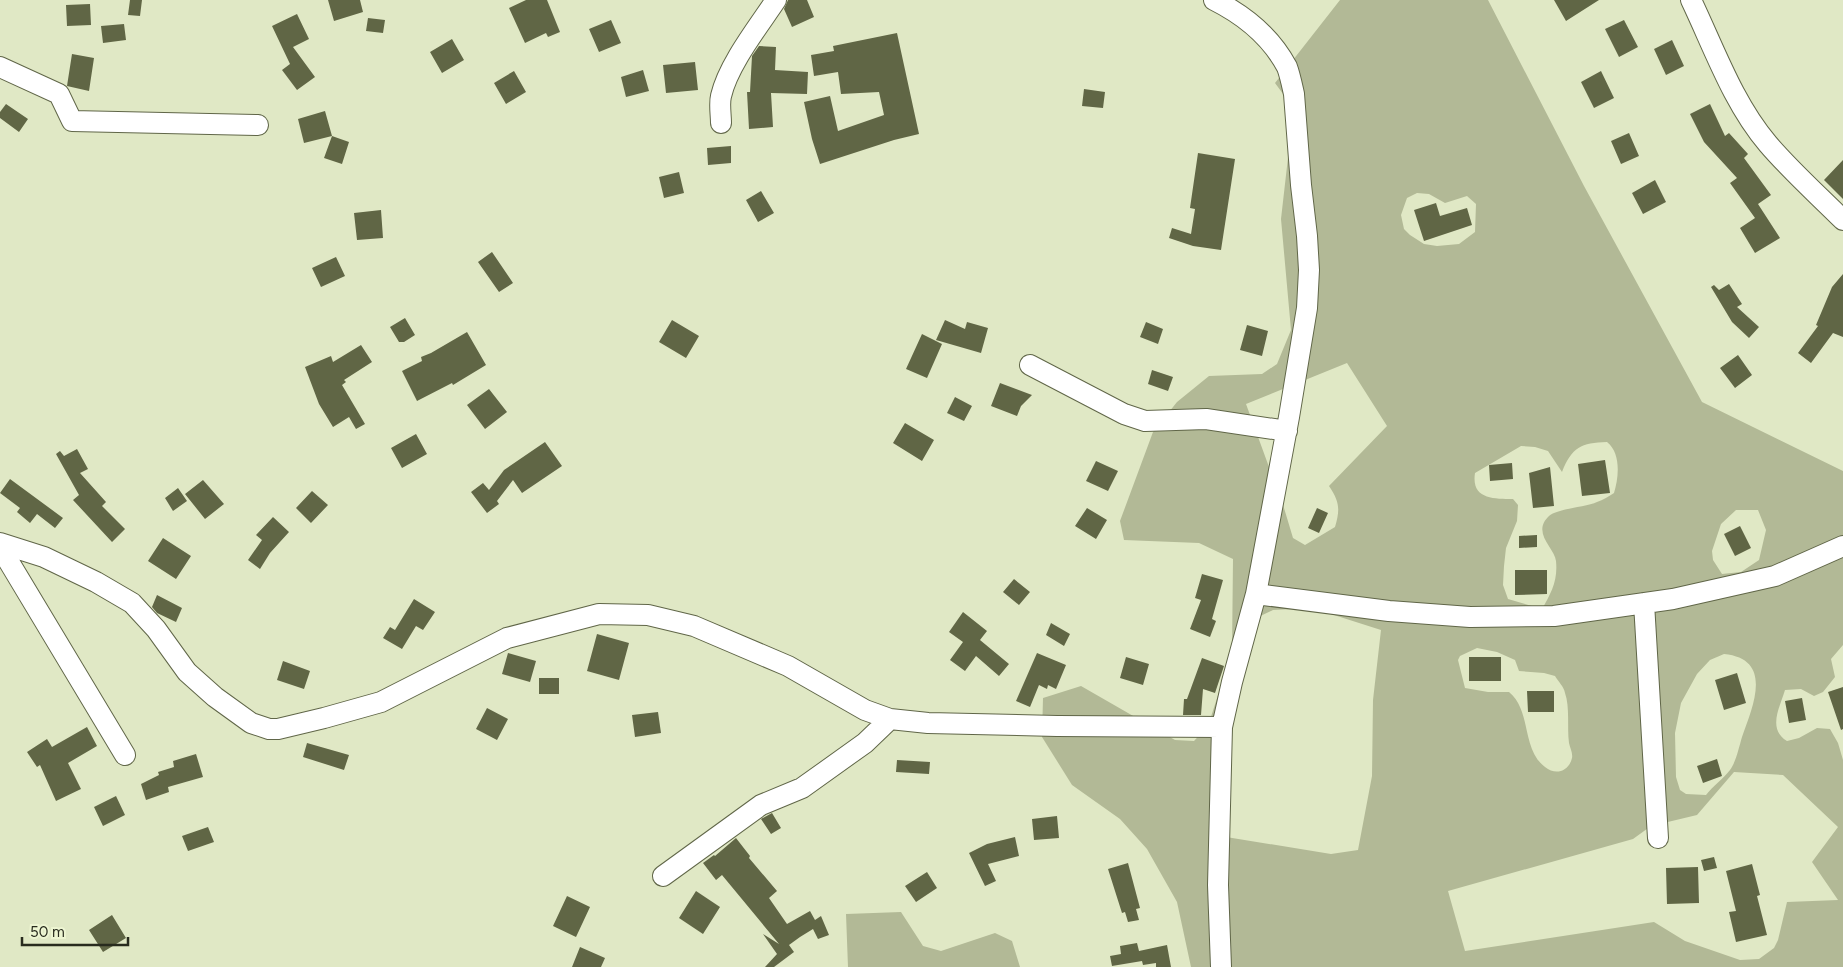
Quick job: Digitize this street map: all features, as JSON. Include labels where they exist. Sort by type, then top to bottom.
[{"type":"street","points":[[721,123],[720,98],[724,86],[738,59],[776,0]]},
{"type":"street","points":[[1214,0],[1236,11],[1272,43],[1287,69],[1294,94],[1309,270],[1307,308],[1287,431],[1256,594],[1222,727],[1218,885],[1221,967]]},
{"type":"street","points":[[1691,0],[1736,95],[1758,130],[1768,144],[1843,220]]},
{"type":"street","points":[[0,67],[59,94],[72,121],[258,125]]},
{"type":"street","points":[[1030,365],[1124,414],[1145,421],[1206,419],[1287,431]]},
{"type":"street","points":[[0,542],[44,557],[96,582],[132,603],[156,629],[187,672],[208,691],[251,723],[269,729],[288,727],[381,702],[507,638],[599,614],[648,614],[694,626],[788,666],[865,710],[890,719],[938,724],[1222,727]]},
{"type":"street","points":[[1256,594],[1389,611],[1470,617],[1554,616],[1672,599],[1775,576],[1843,546]]},
{"type":"street","points":[[0,547],[125,755]]},
{"type":"street","points":[[1644,603],[1658,838]]},
{"type":"street","points":[[662,876],[761,805],[802,788],[865,743],[890,719]]},
{"type":"green space","points":[[1340,0],[1488,0],[1584,186],[1702,402],[1843,471],[1843,645],[1831,659],[1835,677],[1823,692],[1814,696],[1801,689],[1785,690],[1778,710],[1776,724],[1781,736],[1787,741],[1799,738],[1817,728],[1830,729],[1838,743],[1843,760],[1843,967],[1191,967],[1177,902],[1147,849],[1120,819],[1072,785],[1042,737],[1043,698],[1081,686],[1175,740],[1194,741],[1208,726],[1232,652],[1233,559],[1199,543],[1124,540],[1120,521],[1153,432],[1177,402],[1209,376],[1262,374],[1277,364],[1291,330],[1281,219],[1290,140],[1286,98],[1275,83]],"holes":[[[1417,193],[1429,194],[1445,203],[1467,196],[1476,204],[1475,232],[1459,244],[1437,246],[1424,244],[1404,229],[1401,215],[1407,198]],[[1347,363],[1387,426],[1329,486],[1338,506],[1335,527],[1305,545],[1293,538],[1246,404]],[[1607,442],[1615,452],[1618,473],[1614,493],[1592,504],[1553,514],[1544,522],[1543,534],[1555,556],[1556,575],[1542,609],[1508,599],[1503,585],[1504,566],[1506,548],[1517,521],[1518,505],[1513,499],[1491,498],[1480,493],[1476,488],[1475,473],[1521,446],[1535,447],[1548,451],[1562,472],[1574,452],[1578,448]],[[1736,510],[1758,510],[1766,530],[1759,560],[1741,572],[1722,574],[1713,560],[1712,551],[1721,524]],[[1312,608],[1381,630],[1373,700],[1372,776],[1358,850],[1331,854],[1220,836],[1221,748],[1256,618],[1273,610]],[[1477,648],[1497,652],[1515,660],[1519,671],[1555,676],[1567,699],[1569,743],[1572,752],[1568,766],[1558,772],[1545,767],[1532,750],[1521,709],[1516,700],[1509,692],[1488,692],[1465,688],[1458,660],[1460,656]],[[1724,654],[1740,658],[1749,665],[1755,674],[1756,686],[1751,712],[1734,763],[1730,770],[1706,795],[1686,794],[1680,790],[1676,777],[1675,733],[1681,703],[1697,674],[1710,660]],[[1734,772],[1783,775],[1838,827],[1812,862],[1838,900],[1787,902],[1778,940],[1774,948],[1759,959],[1740,960],[1685,941],[1654,922],[1465,951],[1448,891],[1633,839],[1651,826],[1697,815]]]},
{"type":"green space","points":[[901,912],[923,946],[941,951],[995,933],[1012,941],[1020,967],[848,967],[846,914]]},
{"type":"building","points":[[130,0],[142,0],[140,16],[128,15]]},
{"type":"building","points":[[328,0],[360,0],[363,12],[334,21]]},
{"type":"building","points":[[526,0],[547,0],[560,32],[548,37],[546,33],[525,43],[509,8]]},
{"type":"building","points":[[788,0],[807,0],[814,17],[792,27],[784,9]]},
{"type":"building","points":[[1554,0],[1599,0],[1566,21]]},
{"type":"building","points":[[90,4],[91,25],[67,26],[66,5]]},
{"type":"building","points":[[297,14],[309,39],[293,47],[315,77],[297,90],[282,70],[290,64],[272,26]]},
{"type":"building","points":[[368,18],[385,20],[383,33],[366,31]]},
{"type":"building","points":[[611,20],[621,43],[599,52],[589,29]]},
{"type":"building","points":[[1624,20],[1638,47],[1619,57],[1605,29]]},
{"type":"building","points":[[124,24],[126,40],[103,43],[101,26]]},
{"type":"building","points":[[897,33],[919,134],[894,140],[820,164],[804,102],[830,96],[838,131],[884,115],[879,92],[841,94],[838,72],[814,76],[811,55],[834,51],[833,46]]},
{"type":"building","points":[[452,39],[464,60],[442,73],[430,52]]},
{"type":"building","points":[[1672,40],[1684,66],[1666,75],[1654,49]]},
{"type":"building","points":[[759,46],[776,47],[775,70],[808,72],[807,94],[771,93],[773,127],[749,129],[747,92],[750,92],[752,56]]},
{"type":"building","points":[[72,54],[94,58],[89,91],[67,86]]},
{"type":"building","points":[[695,62],[698,90],[666,93],[663,65]]},
{"type":"building","points":[[643,70],[649,91],[626,97],[621,77]]},
{"type":"building","points":[[514,71],[526,92],[506,104],[494,83]]},
{"type":"building","points":[[1601,71],[1614,98],[1594,108],[1581,82]]},
{"type":"building","points":[[1084,89],[1105,92],[1103,108],[1082,106]]},
{"type":"building","points":[[6,104],[28,119],[19,132],[0,118],[0,112]]},
{"type":"building","points":[[1710,104],[1725,136],[1729,133],[1748,154],[1744,158],[1771,195],[1758,204],[1780,238],[1755,253],[1740,228],[1755,218],[1730,183],[1737,178],[1704,142],[1690,114]]},
{"type":"building","points":[[325,111],[332,136],[304,143],[298,119]]},
{"type":"building","points":[[1629,133],[1639,156],[1621,164],[1611,141]]},
{"type":"building","points":[[332,136],[349,142],[342,164],[324,158]]},
{"type":"building","points":[[731,146],[731,163],[708,165],[707,148]]},
{"type":"building","points":[[1198,153],[1235,159],[1221,250],[1193,246],[1169,238],[1172,228],[1191,234],[1195,209],[1190,208]]},
{"type":"building","points":[[1843,160],[1843,199],[1824,180]]},
{"type":"building","points":[[679,172],[684,193],[664,198],[659,177]]},
{"type":"building","points":[[1655,180],[1666,202],[1643,214],[1632,193]]},
{"type":"building","points":[[761,191],[774,213],[758,222],[746,200]]},
{"type":"building","points":[[1436,203],[1440,216],[1467,208],[1472,225],[1424,241],[1414,210]]},
{"type":"building","points":[[381,210],[383,238],[357,240],[354,213]]},
{"type":"building","points":[[492,252],[513,283],[499,292],[478,262]]},
{"type":"building","points":[[336,257],[345,276],[321,287],[312,268]]},
{"type":"building","points":[[1843,274],[1843,337],[1833,333],[1811,363],[1798,353],[1818,326],[1816,325],[1832,287]]},
{"type":"building","points":[[1729,284],[1742,304],[1737,307],[1759,327],[1749,338],[1732,322],[1711,287],[1714,285],[1719,290]]},
{"type":"building","points":[[405,318],[415,335],[404,342],[399,342],[390,327]]},
{"type":"building","points":[[672,320],[699,336],[686,358],[659,342]]},
{"type":"building","points":[[945,320],[965,329],[967,322],[988,328],[981,353],[936,340]]},
{"type":"building","points":[[1146,322],[1163,329],[1158,344],[1140,337]]},
{"type":"building","points":[[1247,325],[1268,331],[1262,356],[1240,350]]},
{"type":"building","points":[[467,332],[486,365],[453,385],[452,383],[417,401],[402,371],[422,361],[421,357]]},
{"type":"building","points":[[922,334],[942,344],[927,378],[906,369]]},
{"type":"building","points":[[361,345],[372,362],[344,380],[346,382],[342,385],[365,424],[356,429],[349,417],[333,427],[319,404],[305,367],[331,356],[333,362]]},
{"type":"building","points":[[1738,355],[1752,375],[1735,388],[1720,368]]},
{"type":"building","points":[[1152,370],[1173,377],[1168,391],[1148,384]]},
{"type":"building","points":[[1000,383],[1032,395],[1021,406],[1017,416],[991,406]]},
{"type":"building","points":[[489,389],[507,412],[485,429],[467,405]]},
{"type":"building","points":[[955,397],[972,406],[964,421],[947,413]]},
{"type":"building","points":[[905,423],[934,440],[922,461],[893,443]]},
{"type":"building","points":[[416,434],[427,454],[402,468],[391,448]]},
{"type":"building","points":[[545,442],[562,466],[522,493],[513,480],[497,501],[499,504],[487,513],[471,492],[483,483],[489,490],[504,470]]},
{"type":"building","points":[[77,449],[88,469],[80,473],[106,502],[102,506],[125,529],[112,542],[73,500],[79,495],[56,454],[60,451],[64,456]]},
{"type":"building","points":[[1605,460],[1610,493],[1582,496],[1578,464]]},
{"type":"building","points":[[1096,461],[1118,471],[1108,491],[1086,481]]},
{"type":"building","points":[[1512,463],[1513,479],[1490,481],[1489,465]]},
{"type":"building","points":[[1550,467],[1554,506],[1533,508],[1529,473]]},
{"type":"building","points":[[10,479],[63,518],[55,528],[37,514],[30,523],[17,512],[20,508],[0,493]]},
{"type":"building","points":[[203,480],[224,504],[205,519],[185,494]]},
{"type":"building","points":[[178,488],[187,501],[173,511],[165,498]]},
{"type":"building","points":[[312,491],[328,505],[311,523],[296,508]]},
{"type":"building","points":[[1087,508],[1107,520],[1096,539],[1075,526]]},
{"type":"building","points":[[1317,508],[1328,513],[1319,533],[1308,528]]},
{"type":"building","points":[[273,517],[289,532],[270,553],[260,569],[248,560],[262,540],[256,535]]},
{"type":"building","points":[[1740,526],[1751,548],[1735,556],[1724,534]]},
{"type":"building","points":[[1537,535],[1537,547],[1519,548],[1519,536]]},
{"type":"building","points":[[163,538],[191,556],[176,579],[148,561]]},
{"type":"building","points":[[1515,570],[1547,570],[1547,594],[1515,595]]},
{"type":"building","points":[[1202,574],[1223,580],[1212,619],[1216,621],[1210,637],[1190,629],[1201,600],[1195,598]]},
{"type":"building","points":[[1014,579],[1030,592],[1019,605],[1003,592]]},
{"type":"building","points":[[157,595],[182,608],[176,622],[157,613],[152,607]]},
{"type":"building","points":[[414,599],[435,612],[423,630],[416,626],[402,649],[383,638],[390,627],[395,630]]},
{"type":"building","points":[[963,612],[987,631],[980,640],[1009,664],[999,676],[976,656],[965,671],[950,660],[963,642],[949,632]]},
{"type":"building","points":[[1051,623],[1070,634],[1064,646],[1046,635]]},
{"type":"building","points":[[597,634],[629,643],[619,680],[587,671]]},
{"type":"building","points":[[508,653],[536,661],[530,682],[502,674]]},
{"type":"building","points":[[1037,653],[1066,665],[1056,689],[1048,685],[1047,689],[1039,685],[1030,707],[1016,701]]},
{"type":"building","points":[[1126,657],[1149,664],[1143,685],[1120,678]]},
{"type":"building","points":[[1469,657],[1501,657],[1501,681],[1469,681]]},
{"type":"building","points":[[1202,658],[1224,666],[1215,693],[1203,689],[1201,715],[1183,715],[1184,699],[1187,699]]},
{"type":"building","points":[[283,661],[310,671],[304,689],[277,680]]},
{"type":"building","points":[[1737,673],[1746,703],[1724,710],[1715,680]]},
{"type":"building","points":[[539,678],[559,678],[559,694],[539,694]]},
{"type":"building","points":[[1843,687],[1843,729],[1841,730],[1828,692]]},
{"type":"building","points":[[1527,691],[1554,691],[1554,712],[1528,712]]},
{"type":"building","points":[[1802,698],[1806,720],[1789,723],[1785,701]]},
{"type":"building","points":[[487,708],[508,719],[497,740],[476,729]]},
{"type":"building","points":[[658,712],[661,733],[635,737],[632,715]]},
{"type":"building","points":[[87,727],[97,746],[68,763],[81,789],[56,801],[40,765],[37,767],[27,752],[47,739],[52,747]]},
{"type":"building","points":[[307,743],[349,755],[344,770],[303,757]]},
{"type":"building","points":[[196,754],[203,777],[168,787],[169,792],[146,800],[141,784],[159,775],[158,772],[174,767],[173,761]]},
{"type":"building","points":[[1717,759],[1722,776],[1703,783],[1697,766]]},
{"type":"building","points":[[897,760],[930,762],[929,774],[896,772]]},
{"type":"building","points":[[116,796],[125,815],[103,826],[94,807]]},
{"type":"building","points":[[772,813],[781,828],[771,834],[761,819]]},
{"type":"building","points":[[1057,816],[1059,838],[1034,840],[1032,819]]},
{"type":"building","points":[[208,827],[214,842],[188,851],[182,836]]},
{"type":"building","points":[[1015,837],[1019,856],[988,864],[996,881],[985,886],[969,853],[987,844]]},
{"type":"building","points":[[736,838],[750,856],[749,858],[777,891],[769,898],[787,924],[810,911],[815,920],[821,916],[829,935],[818,939],[813,929],[789,945],[794,952],[774,967],[765,967],[777,954],[763,934],[779,944],[722,875],[716,880],[703,863],[715,856]]},
{"type":"building","points":[[1714,857],[1717,868],[1704,871],[1701,860]]},
{"type":"building","points":[[1128,863],[1140,908],[1136,909],[1139,920],[1128,922],[1125,912],[1122,913],[1108,869]]},
{"type":"building","points":[[1752,864],[1760,895],[1757,896],[1767,935],[1736,942],[1729,912],[1736,911],[1726,871]]},
{"type":"building","points":[[1698,867],[1699,903],[1667,904],[1666,868]]},
{"type":"building","points":[[927,872],[937,888],[916,902],[905,886]]},
{"type":"building","points":[[696,891],[720,907],[703,934],[679,918]]},
{"type":"building","points":[[567,896],[590,907],[576,937],[553,926]]},
{"type":"building","points":[[112,915],[126,938],[103,952],[89,930]]},
{"type":"building","points":[[1137,943],[1139,951],[1167,945],[1171,967],[1156,967],[1156,963],[1143,965],[1142,961],[1112,966],[1110,956],[1121,954],[1120,946]]},
{"type":"building","points":[[580,947],[605,958],[601,967],[572,967]]}]
